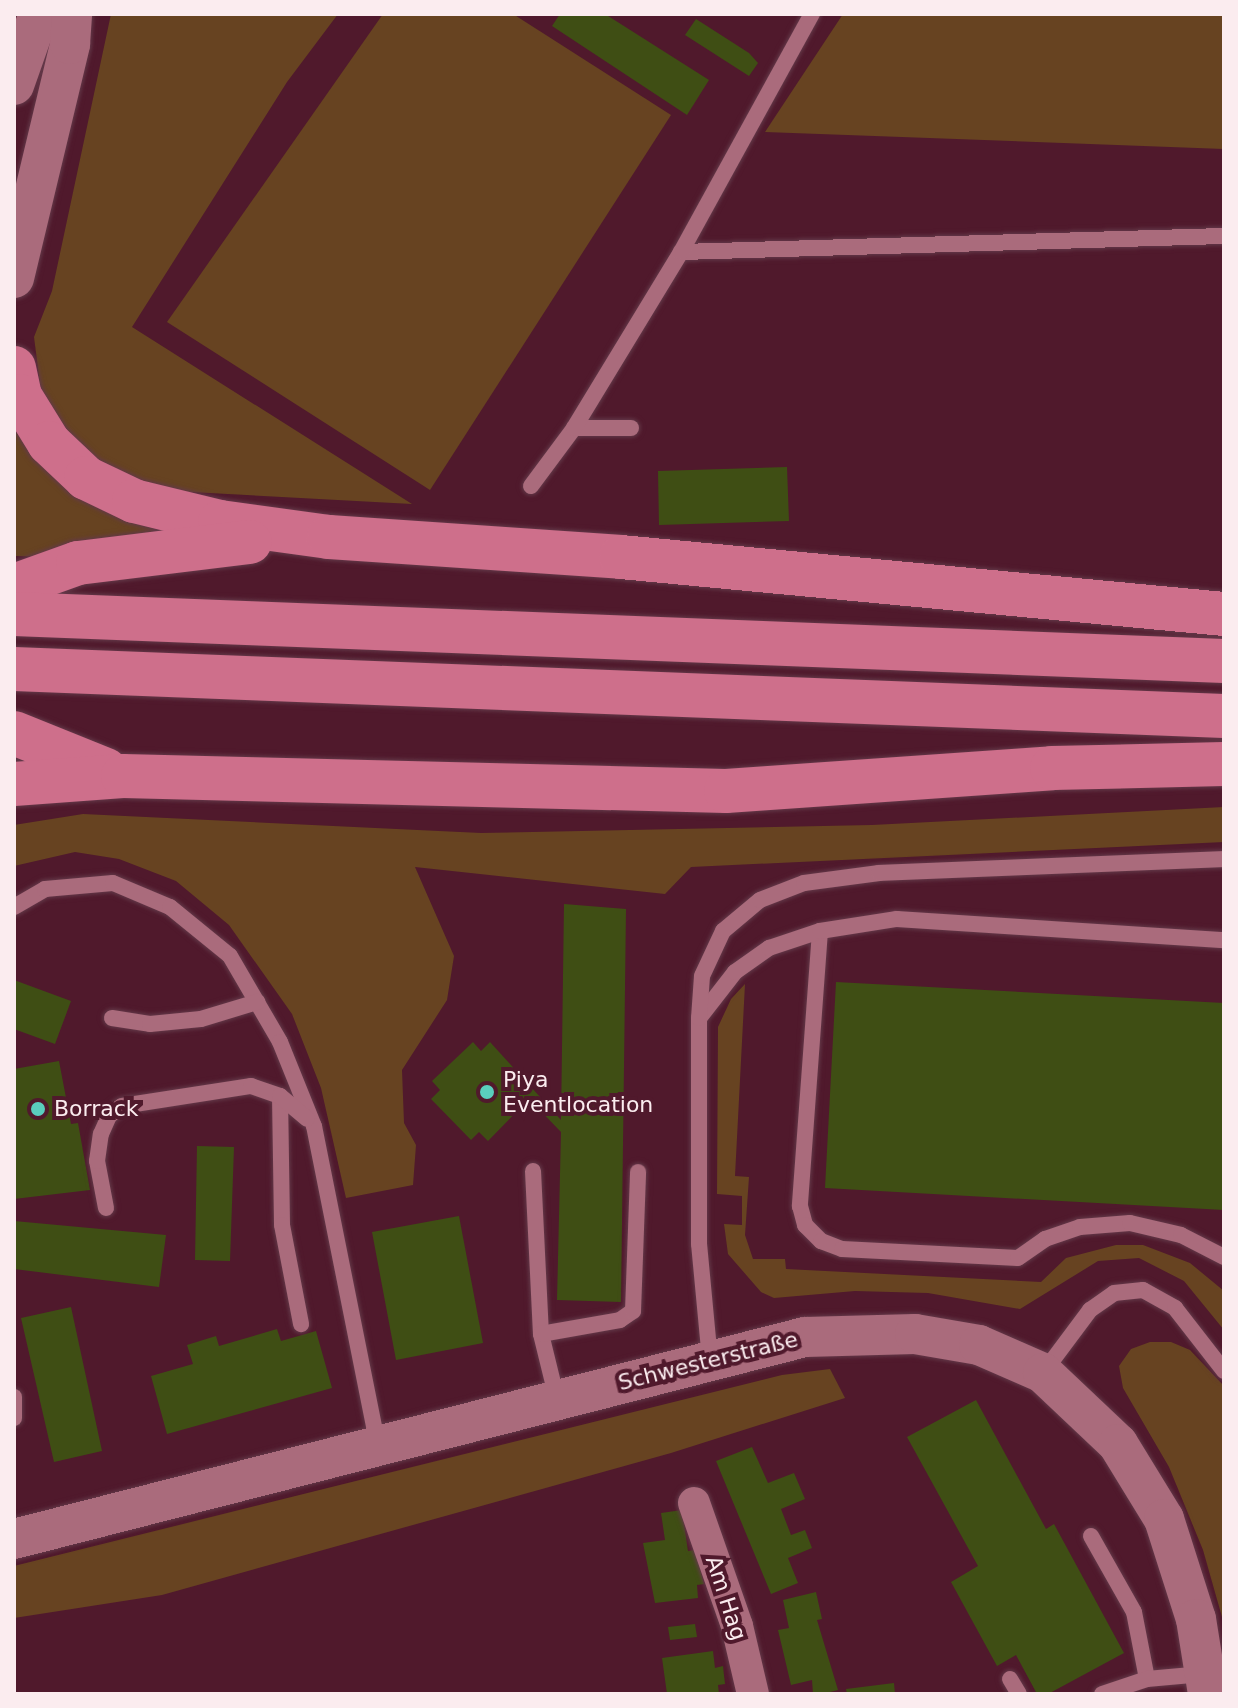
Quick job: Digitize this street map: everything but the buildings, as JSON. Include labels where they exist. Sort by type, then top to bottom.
[{"type":"highway","points":[[14,368],[20,396],[49,443],[86,478],[134,501],[206,519],[329,537],[652,560],[1224,614]]},
{"type":"highway","points":[[14,586],[78,563],[141,552],[329,537]]},
{"type":"highway","points":[[14,614],[1224,661]]},
{"type":"highway","points":[[14,669],[1224,716]]},
{"type":"highway","points":[[14,733],[123,776]]},
{"type":"highway","points":[[14,784],[123,776],[726,791],[1052,768],[1224,764]]},
{"type":"street","points":[[14,85],[39,14]]},
{"type":"street","points":[[14,278],[70,44],[72,14]]},
{"type":"street","name":"Schwesterstraße","points":[[14,1539],[805,1337],[915,1334],[979,1345],[1043,1373],[1118,1444],[1164,1519],[1196,1619],[1207,1684]]},
{"type":"street","name":"Am Hag","points":[[694,1503],[737,1626],[753,1694]]},
{"type":"lane","points":[[531,486],[574,428],[681,252],[812,14]]},
{"type":"lane","points":[[681,252],[1224,236]]},
{"type":"lane","points":[[574,428],[631,428]]},
{"type":"lane","points":[[710,1360],[699,1244],[699,1018],[702,976],[723,931],[760,900],[804,883],[879,873],[1224,859]]},
{"type":"lane","points":[[14,907],[45,889],[113,883],[170,907],[230,956],[280,1042],[314,1126],[378,1446]]},
{"type":"lane","points":[[699,1018],[735,972],[757,956],[820,931],[897,919],[1224,940]]},
{"type":"lane","points":[[820,931],[800,1206],[805,1225],[821,1241],[842,1249],[1018,1258],[1045,1239],[1080,1227],[1130,1223],[1181,1235],[1224,1257]]},
{"type":"lane","points":[[112,1018],[150,1024],[201,1019],[257,1002]]},
{"type":"lane","points":[[106,1208],[97,1161],[101,1134],[109,1116],[122,1106],[235,1086],[264,1088],[280,1096],[314,1126]]},
{"type":"lane","points":[[280,1096],[282,1225],[301,1324]]},
{"type":"lane","points":[[533,1171],[541,1334],[557,1399]]},
{"type":"lane","points":[[541,1334],[620,1320],[633,1311],[638,1172]]},
{"type":"lane","points":[[1043,1373],[1090,1310],[1114,1293],[1143,1290],[1175,1308],[1224,1371]]},
{"type":"lane","points":[[14,1397],[14,1418]]},
{"type":"lane","points":[[1091,1536],[1134,1612],[1147,1679]]},
{"type":"lane","points":[[1010,1679],[1019,1694]]},
{"type":"lane","points":[[1102,1694],[1147,1679],[1207,1684]]},
{"type":"shaded area","points":[[111,14],[338,14],[287,82],[132,327],[412,504],[153,490],[96,463],[50,411],[40,384],[34,337],[52,291]]},
{"type":"shaded area","points":[[383,14],[513,14],[671,115],[430,490],[167,322]]},
{"type":"shaded area","points":[[843,14],[1224,14],[1224,149],[765,132]]},
{"type":"shaded area","points":[[14,430],[45,468],[199,525],[49,557],[14,556]]},
{"type":"shaded area","points":[[1224,807],[1224,842],[691,867],[665,894],[415,867],[454,956],[447,1000],[402,1070],[404,1123],[416,1145],[413,1185],[346,1198],[321,1088],[292,1014],[229,925],[176,881],[119,859],[75,852],[14,866],[14,825],[83,814],[481,833],[872,825]]},
{"type":"shaded area","points":[[745,984],[735,1176],[749,1177],[745,1235],[753,1259],[785,1259],[786,1269],[1041,1282],[1066,1258],[1116,1245],[1143,1245],[1190,1263],[1224,1291],[1224,1330],[1184,1281],[1139,1258],[1098,1261],[1020,1309],[928,1293],[855,1291],[774,1298],[761,1292],[728,1254],[724,1224],[742,1225],[742,1196],[717,1194],[718,1027],[731,999]]},
{"type":"shaded area","points":[[1150,1342],[1171,1342],[1190,1350],[1224,1386],[1224,1624],[1203,1550],[1169,1467],[1123,1388],[1119,1366],[1131,1349]]},
{"type":"shaded area","points":[[830,1369],[845,1398],[671,1453],[162,1595],[14,1618],[14,1566],[782,1375]]},
{"type":"place","name":"Piya Eventlocation","points":[[487,1092]]},
{"type":"place","name":"Borrack","points":[[38,1109]]}]
